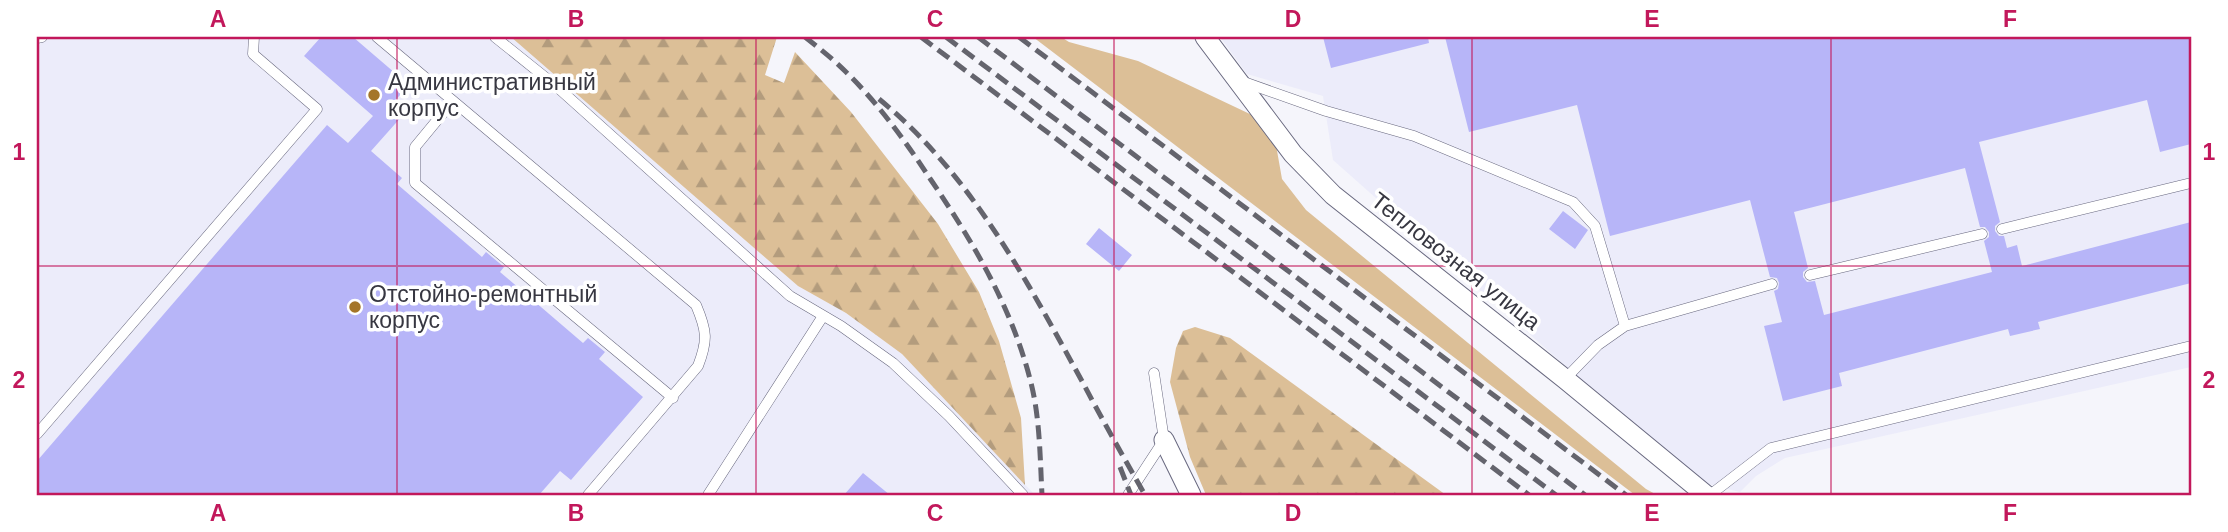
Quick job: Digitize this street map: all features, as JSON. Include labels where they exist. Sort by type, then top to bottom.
[{"type":"street","name":"Тепловозная улица","points":[[1205,37],[1293,154],[1333,195],[1708,495]]},
{"type":"street","points":[[1164,440],[1191,495]]},
{"type":"lane","points":[[37,38],[42,37]]},
{"type":"lane","points":[[37,434],[317,108],[253,54],[254,37]]},
{"type":"lane","points":[[377,37],[696,305],[705,326],[706,344],[698,366],[588,495]]},
{"type":"lane","points":[[495,37],[556,86],[790,296],[893,363],[949,416],[1023,495]]},
{"type":"lane","points":[[1237,80],[1325,111],[1414,136],[1573,202],[1595,226],[1625,326]]},
{"type":"lane","points":[[453,102],[415,147],[415,183],[673,398]]},
{"type":"lane","points":[[2002,229],[2191,183]]},
{"type":"lane","points":[[1810,275],[1982,234]]},
{"type":"lane","points":[[1565,379],[1598,345],[1625,326],[1772,284]]},
{"type":"lane","points":[[708,495],[823,316]]},
{"type":"lane","points":[[1708,495],[1771,449],[2191,346]]},
{"type":"lane","points":[[1128,495],[1164,440],[1154,373]]},
{"type":"shaded area","points":[[37,37],[511,37],[798,286],[846,313],[902,354],[1035,495],[37,495]]},
{"type":"shaded area","points":[[1220,37],[2191,37],[2191,367],[1785,458],[1756,476],[1740,492],[1695,481],[1333,160],[1323,96],[1247,74]]},
{"type":"green space","points":[[511,37],[777,37],[765,75],[784,83],[795,52],[851,112],[938,224],[979,292],[999,341],[1021,418],[1025,485],[902,354],[846,313],[798,286]]},
{"type":"green space","points":[[1033,37],[1061,37],[1069,42],[1138,61],[1252,115],[1276,145],[1282,179],[1306,210],[1646,489],[1657,495],[1635,495]]},
{"type":"green space","points":[[1195,327],[1230,338],[1446,495],[1206,495],[1190,457],[1170,382],[1176,348],[1183,331]]},
{"type":"building","name":"Отстойно-ремонтный корпус","points":[[321,37],[353,37],[409,85],[391,105],[403,115],[371,151],[402,178],[397,184],[482,257],[486,252],[504,267],[500,272],[583,343],[588,338],[605,352],[599,359],[643,397],[571,480],[560,471],[539,495],[37,495],[37,461],[327,125],[348,143],[373,116],[304,56]]},
{"type":"building","points":[[1323,37],[1428,37],[1429,43],[1331,68]]},
{"type":"building","points":[[1445,37],[2191,37],[2191,144],[2160,152],[2147,100],[1979,142],[2000,222],[1995,226],[1995,231],[1999,236],[2004,236],[2007,248],[2017,245],[2022,266],[2191,222],[2191,283],[2038,322],[2040,329],[2010,336],[2008,329],[1839,373],[1842,386],[1783,401],[1764,326],[1782,322],[1774,291],[1778,289],[1779,283],[1777,278],[1770,277],[1750,200],[1610,236],[1577,105],[1469,132]],"holes":[[[1965,168],[1980,227],[1985,227],[1989,232],[1989,237],[1984,241],[1992,272],[1824,315],[1815,281],[1807,282],[1803,277],[1803,272],[1808,268],[1794,212]]]},
{"type":"building","points":[[1563,211],[1588,230],[1575,249],[1549,229]]},
{"type":"building","points":[[1099,228],[1132,255],[1119,271],[1086,244]]},
{"type":"building","points":[[863,473],[890,495],[844,495]]},
{"type":"railway","points":[[805,37],[845,71],[891,123],[947,203],[989,275],[1012,326],[1030,379],[1038,422],[1042,495]]},
{"type":"railway","points":[[921,37],[1529,495]]},
{"type":"railway","points":[[946,37],[1556,495]]},
{"type":"railway","points":[[978,37],[1585,495]]},
{"type":"railway","points":[[1019,37],[1626,495]]},
{"type":"railway","points":[[879,99],[942,161],[995,231],[1145,495]]},
{"type":"railway","points":[[1120,467],[1131,495]]},
{"type":"place","name":"Административный корпус","points":[[374,95]]},
{"type":"place","name":"Отстойно-ремонтный корпус","points":[[355,307]]}]
